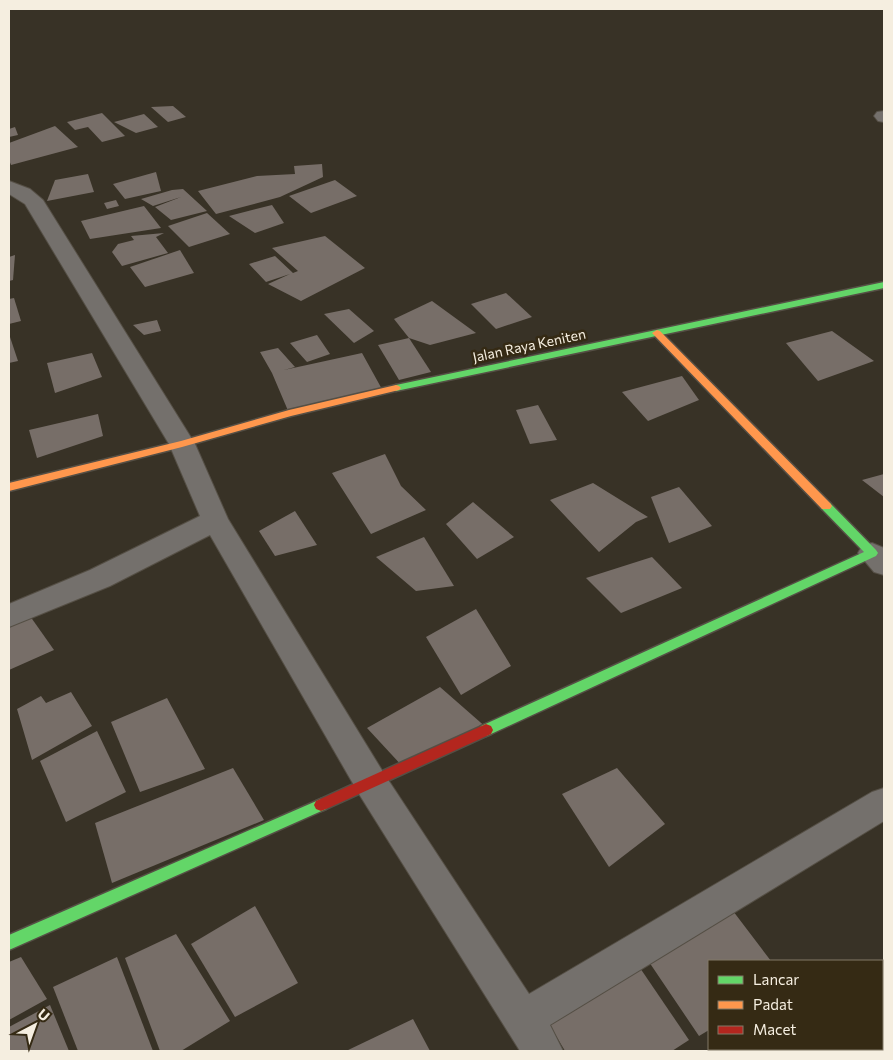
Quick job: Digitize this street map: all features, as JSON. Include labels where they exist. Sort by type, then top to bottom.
[{"type":"street","points":[[9,187],[33,200],[182,444],[215,520],[371,782],[543,1051]]},
{"type":"street","name":"Jalan Raya Keniten","points":[[9,487],[182,444],[299,411],[657,332],[884,285]]},
{"type":"street","points":[[9,943],[878,559],[657,332]]},
{"type":"street","points":[[9,616],[100,578],[215,520]]},
{"type":"street","points":[[523,1019],[884,802]]},
{"type":"building","points":[[173,106],[186,117],[168,122],[151,107]]},
{"type":"building","points":[[102,113],[125,136],[102,142],[88,127],[75,130],[67,122]]},
{"type":"building","points":[[144,114],[158,127],[136,133],[114,122]]},
{"type":"building","points":[[55,126],[78,147],[11,165],[9,160],[9,143]]},
{"type":"building","points":[[15,127],[18,135],[9,137],[9,129]]},
{"type":"building","points":[[322,164],[323,177],[280,197],[216,214],[198,191],[257,176],[295,174],[294,166]]},
{"type":"building","points":[[156,172],[161,191],[125,199],[113,184]]},
{"type":"building","points":[[88,174],[94,192],[47,201],[55,180]]},
{"type":"building","points":[[335,180],[357,196],[311,213],[289,196]]},
{"type":"building","points":[[183,189],[207,211],[171,220],[155,207],[181,197],[153,206],[141,199],[172,190]]},
{"type":"building","points":[[116,200],[119,206],[107,209],[104,203]]},
{"type":"building","points":[[272,205],[284,223],[255,233],[229,216]]},
{"type":"building","points":[[144,206],[161,228],[90,239],[81,221]]},
{"type":"building","points":[[207,213],[230,234],[189,247],[168,226]]},
{"type":"building","points":[[164,233],[156,237],[168,253],[122,266],[112,252],[118,244],[134,240],[131,236]]},
{"type":"building","points":[[325,236],[365,268],[301,301],[268,284],[290,274],[266,282],[249,264],[275,256],[293,273],[298,271],[272,248]]},
{"type":"building","points":[[180,250],[194,273],[145,287],[130,267]]},
{"type":"building","points":[[15,255],[13,280],[9,281],[9,257]]},
{"type":"building","points":[[506,293],[532,317],[496,329],[471,304]]},
{"type":"building","points":[[14,298],[21,321],[9,324],[9,299]]},
{"type":"building","points":[[432,301],[476,333],[430,345],[409,338],[394,319]]},
{"type":"building","points":[[349,309],[374,331],[354,343],[324,314]]},
{"type":"building","points":[[157,320],[161,331],[144,335],[133,325]]},
{"type":"building","points":[[832,331],[874,361],[818,381],[786,343]]},
{"type":"building","points":[[9,334],[18,361],[9,363]]},
{"type":"building","points":[[317,335],[330,354],[307,362],[290,343]]},
{"type":"building","points":[[409,338],[431,372],[399,380],[378,345]]},
{"type":"building","points":[[278,348],[295,367],[284,370],[362,353],[383,391],[289,413],[272,373],[260,352]]},
{"type":"building","points":[[92,353],[102,377],[55,393],[47,363]]},
{"type":"building","points":[[682,376],[699,400],[648,421],[622,392]]},
{"type":"building","points":[[538,405],[557,440],[530,444],[516,410]]},
{"type":"building","points":[[98,414],[103,436],[37,458],[29,430]]},
{"type":"building","points":[[385,454],[401,486],[426,510],[371,534],[332,473]]},
{"type":"building","points":[[884,474],[884,497],[862,480]]},
{"type":"building","points":[[593,483],[648,517],[636,522],[599,552],[550,500]]},
{"type":"building","points":[[679,487],[712,526],[669,543],[651,497]]},
{"type":"building","points":[[473,502],[514,537],[477,559],[446,524]]},
{"type":"building","points":[[295,511],[317,545],[275,556],[259,531]]},
{"type":"building","points":[[424,537],[454,586],[416,591],[376,557]]},
{"type":"building","points":[[652,557],[682,588],[621,613],[586,578]]},
{"type":"building","points":[[476,609],[511,666],[461,695],[426,637]]},
{"type":"building","points":[[30,616],[54,650],[9,670],[9,624]]},
{"type":"building","points":[[440,687],[488,729],[404,768],[367,728]]},
{"type":"building","points":[[71,692],[92,726],[32,760],[17,709],[41,696],[46,703]]},
{"type":"building","points":[[167,698],[205,769],[140,792],[111,722]]},
{"type":"building","points":[[97,731],[126,792],[66,822],[40,761]]},
{"type":"building","points":[[233,768],[264,820],[112,883],[95,823]]},
{"type":"building","points":[[617,768],[665,824],[609,867],[562,794]]},
{"type":"building","points":[[255,906],[298,983],[235,1017],[191,944]]},
{"type":"building","points":[[730,907],[770,960],[708,960],[708,1031],[699,1036],[645,956]]},
{"type":"building","points":[[176,934],[230,1021],[181,1051],[160,1051],[125,958]]},
{"type":"building","points":[[21,957],[47,999],[9,1020],[9,962]]},
{"type":"building","points":[[117,957],[153,1051],[78,1051],[53,987]]},
{"type":"building","points":[[638,965],[689,1040],[672,1051],[565,1051],[546,1019]]},
{"type":"building","points":[[50,1005],[69,1051],[9,1051],[9,1027]]},
{"type":"building","points":[[413,1019],[430,1051],[346,1051]]},
{"type":"traffic: fast","points":[[396,388],[884,285]]},
{"type":"traffic: fast","points":[[486,730],[872,553],[826,506]]},
{"type":"traffic: fast","points":[[9,943],[321,805]]},
{"type":"traffic: slow","points":[[657,333],[826,506]]},
{"type":"traffic: slow","points":[[9,487],[182,444],[289,413],[396,388]]},
{"type":"traffic: jam","points":[[321,805],[486,730]]}]
